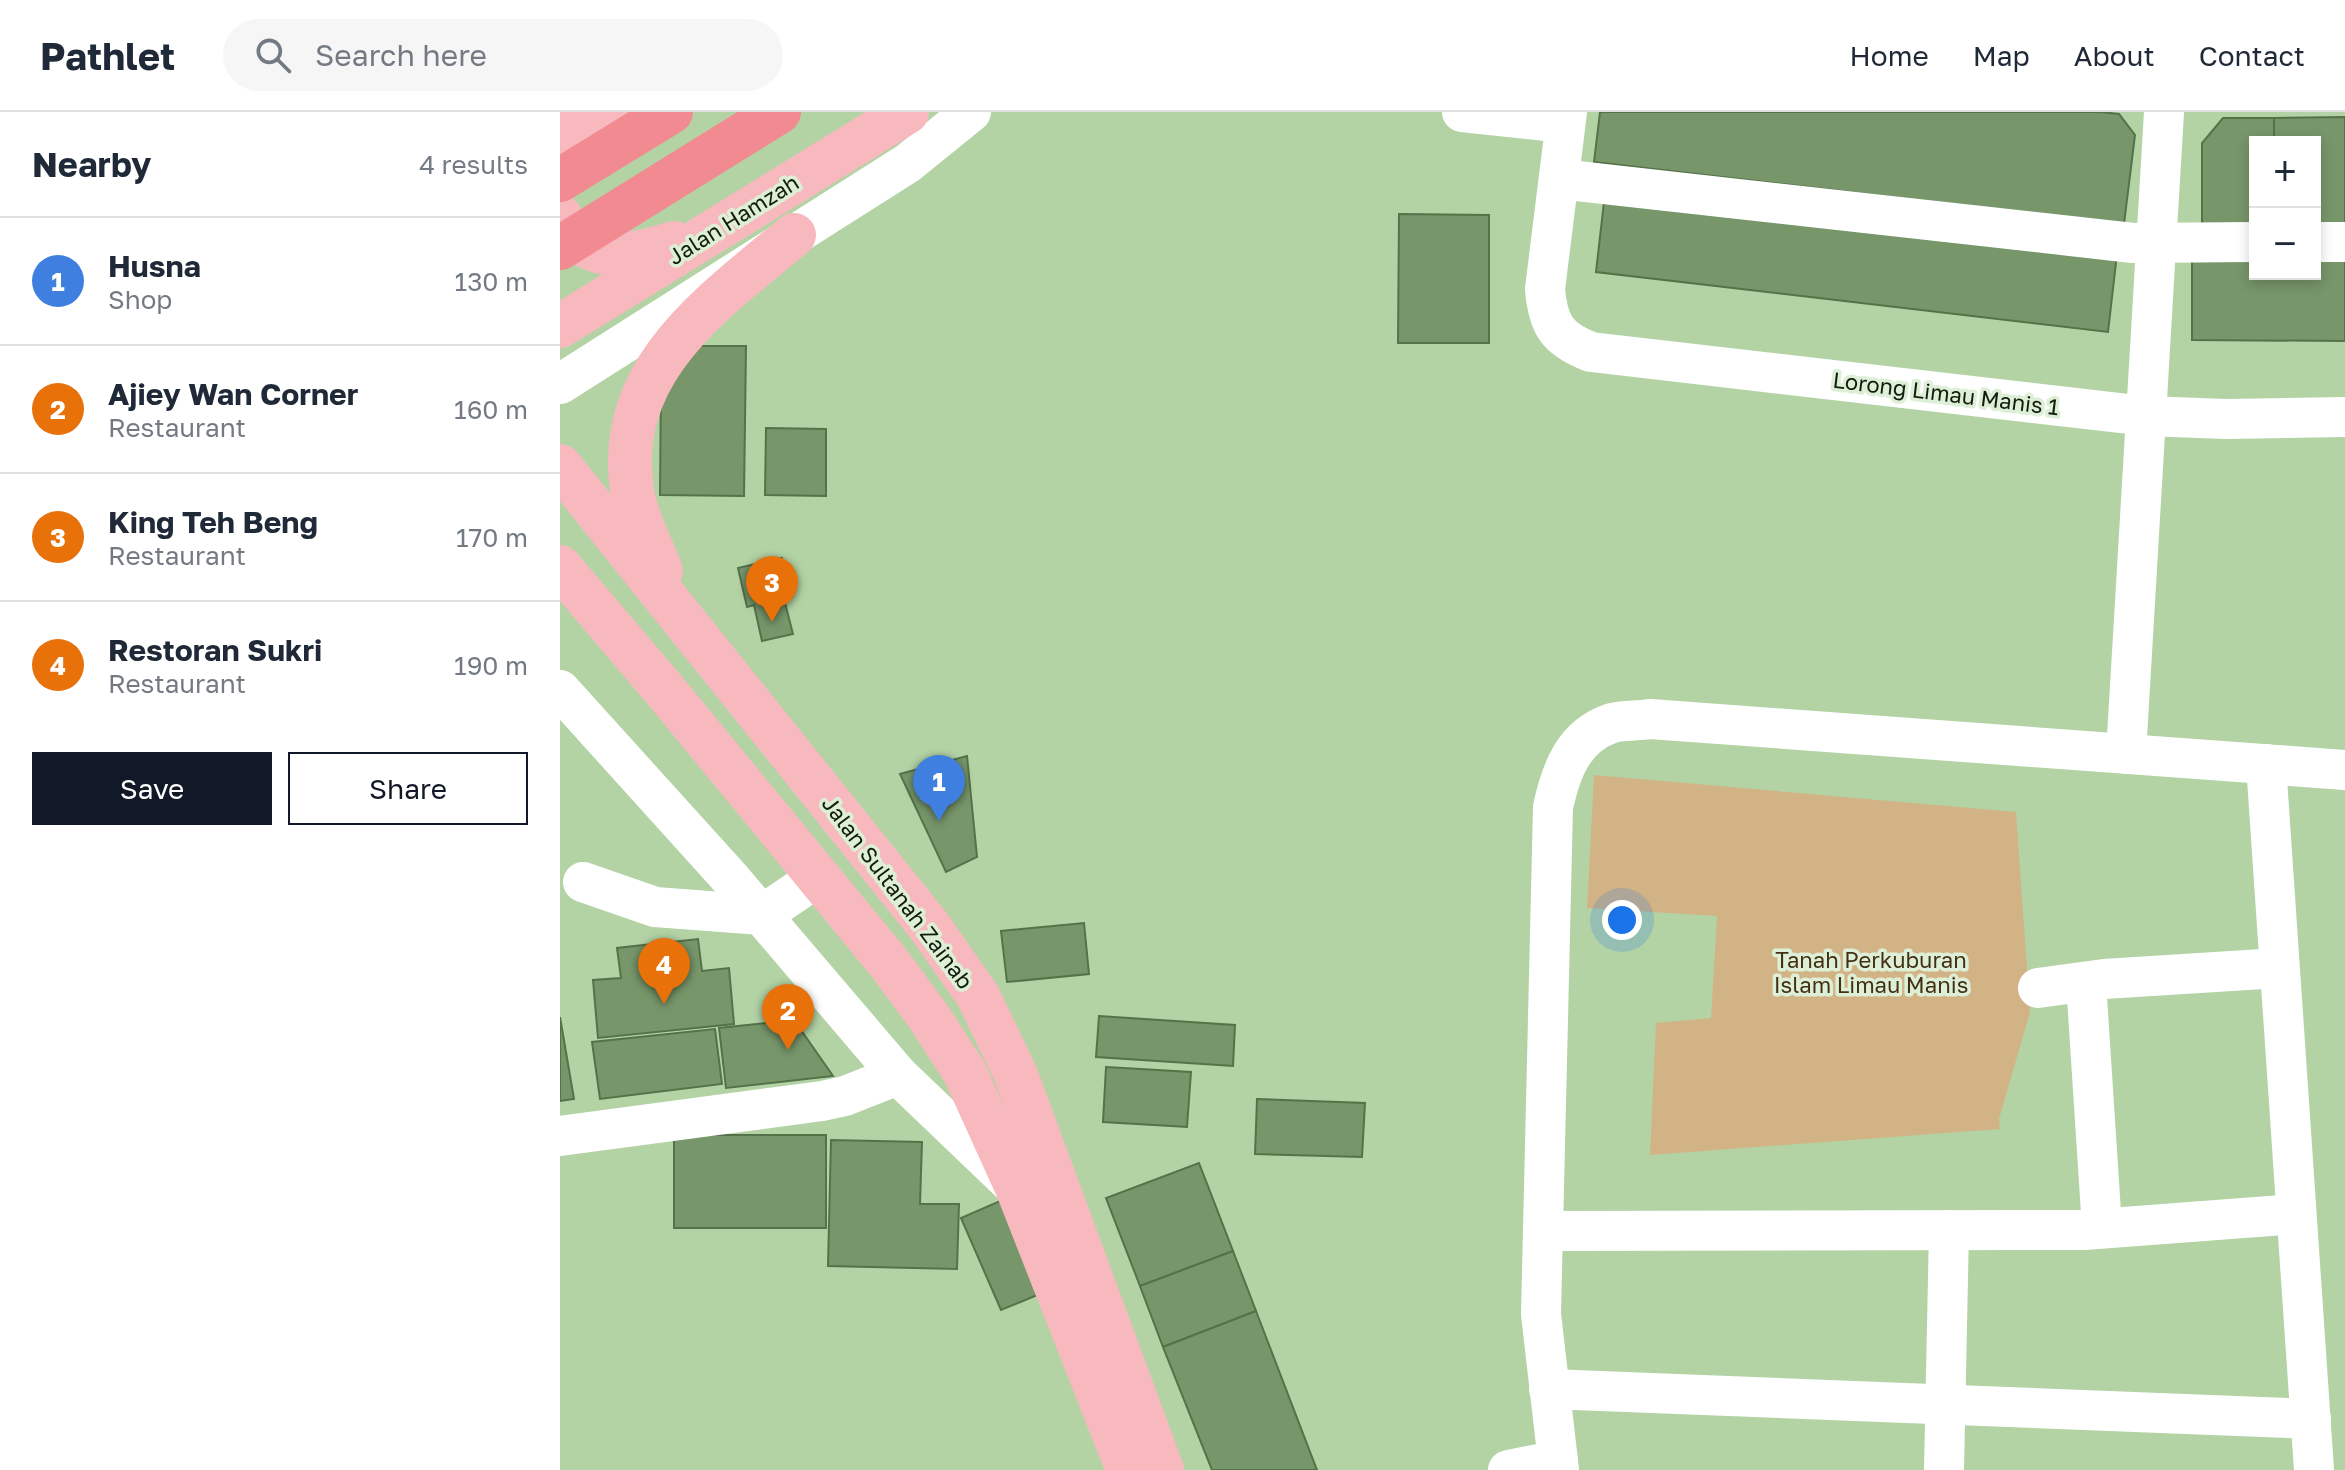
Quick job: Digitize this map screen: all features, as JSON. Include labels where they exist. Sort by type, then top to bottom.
[{"type":"highway","points":[[560,180],[671,112]]},
{"type":"highway","points":[[560,248],[779,112]]},
{"type":"main road","name":"Jalan Hamzah","points":[[560,326],[907,112]]},
{"type":"main road","points":[[560,116],[619,114]]},
{"type":"main road","points":[[560,150],[619,114]]},
{"type":"main road","points":[[560,172],[575,152],[619,114]]},
{"type":"main road","points":[[560,216],[570,233],[584,245],[622,256],[711,232]]},
{"type":"main road","points":[[676,610],[633,494],[629,462],[640,402],[651,377],[672,346],[703,311],[794,235]]},
{"type":"main road","name":"Jalan Sultanah Zainab","points":[[560,466],[929,926],[978,996],[1016,1075],[1162,1470]]},
{"type":"main road","points":[[560,567],[889,963],[965,1073],[1018,1190],[1087,1359],[1128,1470]]},
{"type":"main road","points":[[560,611],[667,693]]},
{"type":"street","points":[[560,384],[908,163],[971,112]]},
{"type":"street","points":[[1462,112],[1566,118],[1559,179],[2118,242],[2249,242]]},
{"type":"street","points":[[2126,754],[2164,112]]},
{"type":"street","name":"Lorong Limau Manis 1","points":[[1559,179],[1545,289],[1547,310],[1555,329],[1572,344],[1591,352],[2146,416],[2226,419],[2345,417]]},
{"type":"street","points":[[2321,242],[2345,242]]},
{"type":"street","points":[[560,690],[762,915],[898,1075],[1018,1190]]},
{"type":"street","points":[[1508,1470],[1559,1465],[1541,1314],[1553,807],[1560,774],[1581,740],[1612,723],[1650,719],[2345,770]]},
{"type":"street","points":[[2266,764],[2314,1470]]},
{"type":"street","points":[[583,882],[655,907],[762,915],[818,877]]},
{"type":"street","points":[[2038,988],[2279,968]]},
{"type":"street","points":[[2086,982],[2102,1228]]},
{"type":"street","points":[[560,1136],[822,1101],[845,1096],[898,1075]]},
{"type":"street","points":[[1543,1231],[2102,1228],[2296,1214]]},
{"type":"street","points":[[1944,1470],[1949,1230]]},
{"type":"street","points":[[1549,1389],[2311,1419]]},
{"type":"green space","name":"Tanah Perkuburan Islam Limau Manis","points":[[1594,775],[2016,812],[2030,1012],[1999,1119],[2000,1129],[1650,1155],[1656,1023],[1711,1018],[1717,916],[1587,908]]},
{"type":"building","points":[[1600,112],[2119,114],[2135,135],[2124,224],[1594,162]]},
{"type":"building","points":[[2345,117],[2345,228],[2321,229],[2321,136],[2274,136],[2274,118]]},
{"type":"building","points":[[2223,118],[2274,118],[2274,136],[2249,136],[2249,229],[2202,230],[2202,143]]},
{"type":"building","points":[[1605,193],[2117,254],[2108,332],[1596,272]]},
{"type":"building","points":[[1399,214],[1489,215],[1489,343],[1398,343]]},
{"type":"building","points":[[2192,255],[2249,255],[2249,280],[2321,280],[2321,255],[2345,255],[2345,341],[2192,340]]},
{"type":"building","points":[[685,346],[746,346],[744,496],[660,495],[661,379]]},
{"type":"building","points":[[766,428],[826,429],[826,496],[765,495]]},
{"type":"building","points":[[782,558],[792,597],[784,599],[793,634],[762,641],[754,605],[747,607],[738,568]]},
{"type":"building","points":[[967,756],[977,857],[946,872],[900,774]]},
{"type":"building","points":[[1084,923],[1089,974],[1007,982],[1001,931]]},
{"type":"building","points":[[698,939],[702,971],[729,968],[734,1024],[598,1038],[593,980],[621,978],[617,948]]},
{"type":"building","points":[[1099,1016],[1235,1025],[1233,1066],[1096,1057]]},
{"type":"building","points":[[560,1017],[574,1099],[560,1101]]},
{"type":"building","points":[[794,1020],[833,1076],[726,1088],[719,1028]]},
{"type":"building","points":[[715,1029],[722,1084],[600,1099],[592,1042]]},
{"type":"building","points":[[1106,1067],[1191,1072],[1187,1127],[1103,1122]]},
{"type":"building","points":[[1257,1099],[1365,1103],[1362,1157],[1255,1154]]},
{"type":"building","points":[[674,1135],[826,1135],[826,1228],[674,1228]]},
{"type":"building","points":[[831,1140],[922,1142],[920,1204],[959,1204],[957,1269],[828,1266]]},
{"type":"building","points":[[1199,1163],[1233,1251],[1140,1286],[1106,1198]]},
{"type":"building","points":[[1007,1198],[1047,1291],[1001,1310],[961,1218]]},
{"type":"building","points":[[1233,1251],[1256,1311],[1163,1347],[1140,1286]]},
{"type":"building","points":[[1256,1311],[1317,1470],[1212,1470],[1163,1347]]},
{"type":"place","name":"King Teh Beng","points":[[772,622]]},
{"type":"place","name":"Husna","points":[[939,821]]},
{"type":"place","name":"Restoran Sukri","points":[[664,1004]]},
{"type":"place","name":"Ajiey Wan Corner","points":[[788,1050]]}]
